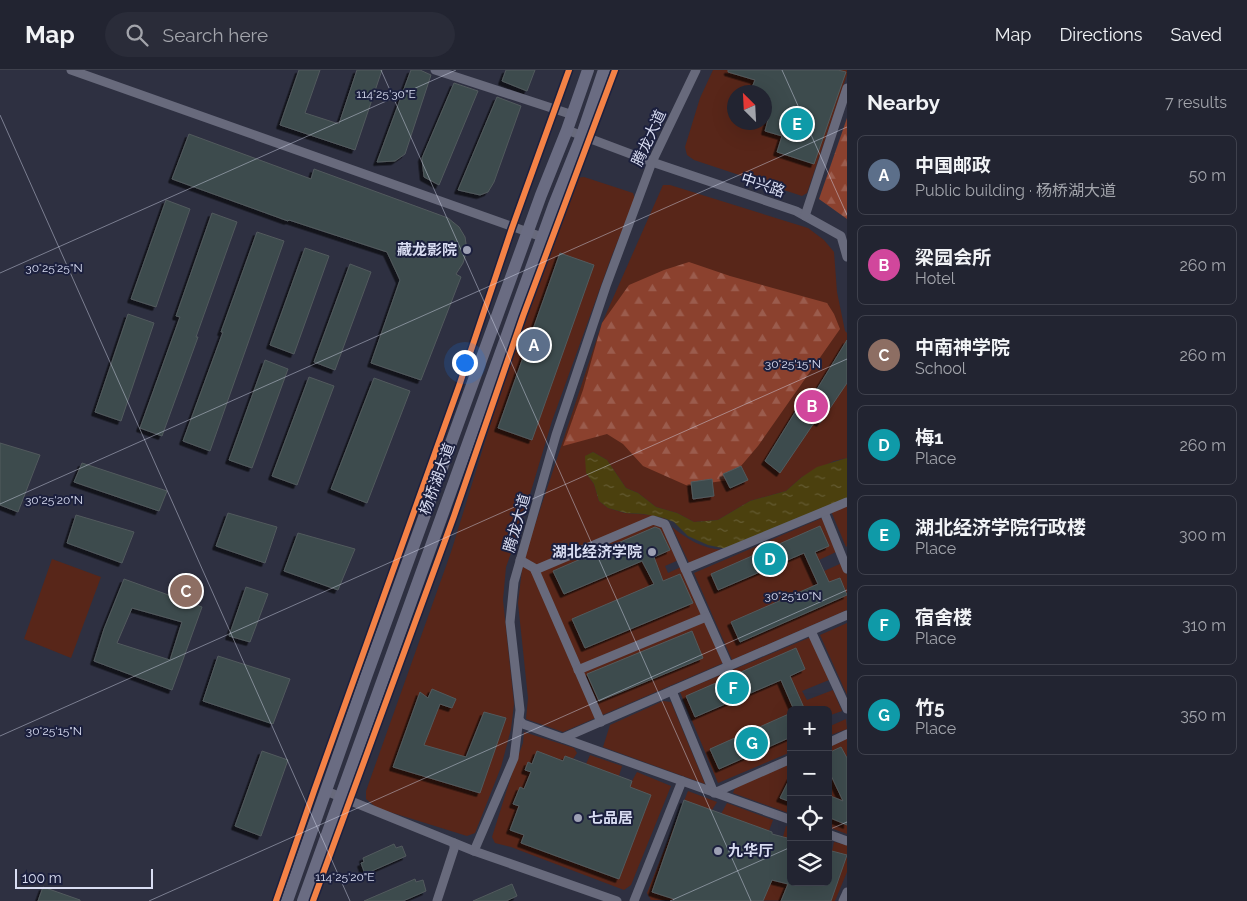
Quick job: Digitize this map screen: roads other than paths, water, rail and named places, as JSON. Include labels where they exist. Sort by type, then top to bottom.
[{"type":"main road","name":"杨桥湖大道","points":[[288,901],[527,233],[568,130],[588,70]]},
{"type":"main road","name":"杨桥湖大道","points":[[303,901],[542,237],[582,136],[604,70]]},
{"type":"street","points":[[71,70],[542,237]]},
{"type":"street","points":[[435,70],[573,115]]},
{"type":"street","name":"腾龙大道","points":[[474,851],[514,758],[520,710],[510,622],[514,582],[520,560],[556,435],[606,286],[652,162],[696,70]]},
{"type":"street","points":[[805,216],[847,88]]},
{"type":"street","name":"中兴路","points":[[568,130],[652,162],[796,211],[841,236],[847,257]]},
{"type":"street","points":[[685,568],[847,502]]},
{"type":"street","points":[[824,512],[847,569]]},
{"type":"street","points":[[535,570],[653,520],[665,524],[728,667]]},
{"type":"street","points":[[520,560],[535,570],[600,722]]},
{"type":"street","points":[[563,738],[847,615]]},
{"type":"street","points":[[578,670],[706,616]]},
{"type":"street","points":[[811,631],[847,709]]},
{"type":"street","points":[[672,691],[714,793]]},
{"type":"street","points":[[519,720],[523,724],[787,819]]},
{"type":"street","points":[[832,741],[847,734]]},
{"type":"street","points":[[714,793],[787,761]]},
{"type":"street","points":[[634,901],[682,781]]},
{"type":"street","points":[[326,791],[474,851],[617,901]]},
{"type":"street","points":[[832,835],[847,841]]},
{"type":"street","points":[[437,901],[454,849],[454,843]]},
{"type":"street","points":[[844,901],[847,892]]},
{"type":"water","points":[[593,452],[607,460],[626,488],[638,493],[656,507],[677,513],[694,522],[718,520],[750,501],[786,491],[817,467],[847,458],[847,498],[727,549],[708,545],[688,536],[674,522],[664,518],[626,513],[608,508],[599,501],[594,484],[586,473],[585,456]]},
{"type":"place","name":"湖北经济学院行政楼","points":[[797,124]]},
{"type":"place","name":"藏龙影院","points":[[467,250]]},
{"type":"place","name":"中国邮政","points":[[534,345]]},
{"type":"place","name":"梁园会所","points":[[812,406]]},
{"type":"place","name":"湖北经济学院","points":[[652,552]]},
{"type":"place","name":"梅1","points":[[770,559]]},
{"type":"place","name":"中南神学院","points":[[186,591]]},
{"type":"place","name":"宿舍楼","points":[[733,688]]},
{"type":"place","name":"竹5","points":[[752,743]]},
{"type":"place","name":"七品居","points":[[578,818]]},
{"type":"place","name":"九华厅","points":[[718,851]]}]
